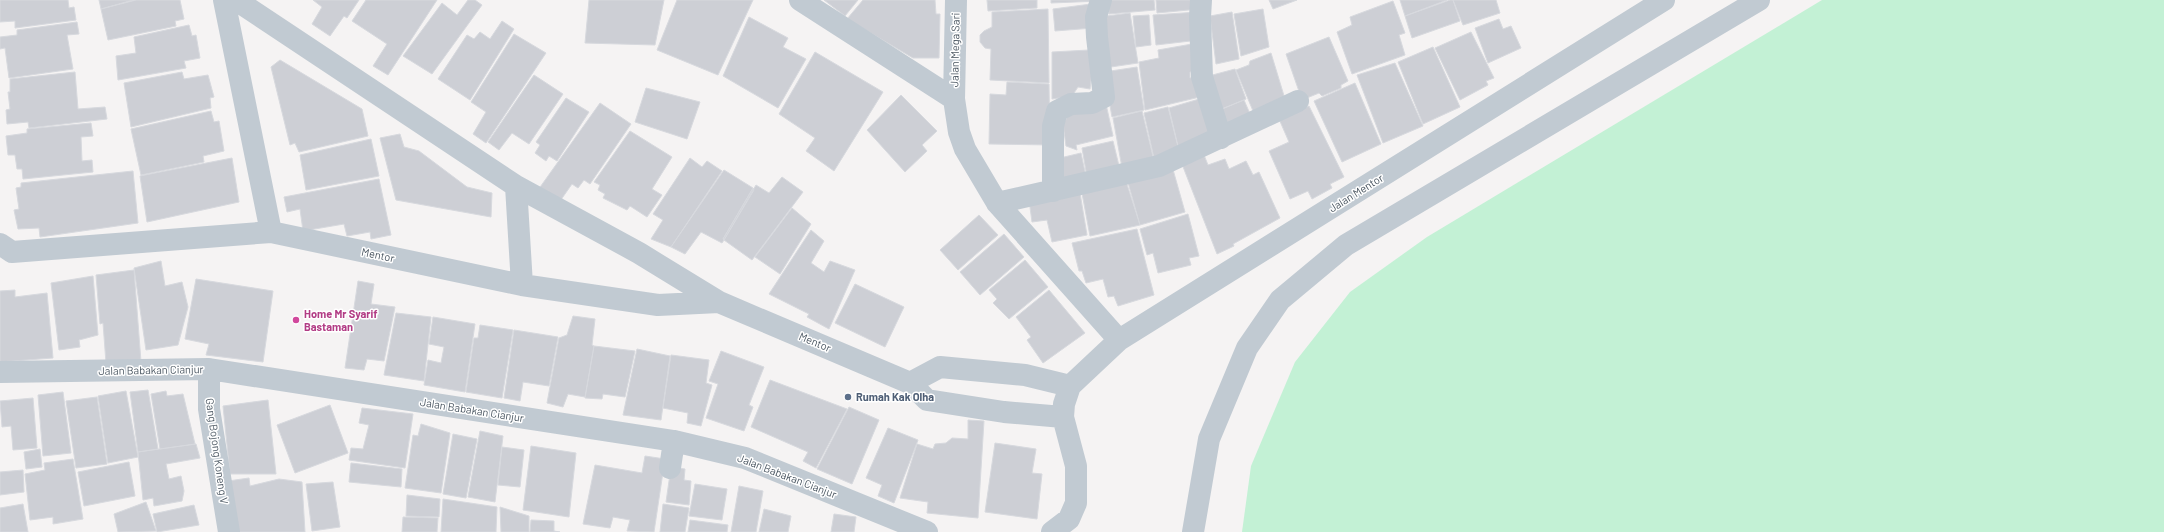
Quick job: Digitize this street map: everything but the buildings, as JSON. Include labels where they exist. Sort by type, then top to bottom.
[{"type":"street","points":[[224,0],[271,232]]},
{"type":"street","name":"Mentor","points":[[236,0],[516,186],[639,253],[719,302],[910,383],[927,400],[1004,412],[1066,402]]},
{"type":"street","points":[[800,0],[954,100]]},
{"type":"street","name":"Jalan Mega Sari","points":[[956,0],[954,100],[959,132],[966,149],[997,203],[1119,340]]},
{"type":"street","points":[[1053,191],[1053,126],[1057,111],[1071,104],[1092,103],[1104,97],[1096,17],[1101,0]]},
{"type":"street","points":[[1201,0],[1200,17],[1202,77],[1221,138]]},
{"type":"street","name":"Jalan Mentor","points":[[1066,402],[1119,340],[1664,0]]},
{"type":"street","points":[[1193,532],[1209,439],[1247,348],[1280,300],[1346,245],[1759,0]]},
{"type":"street","points":[[997,203],[1159,166],[1298,101]]},
{"type":"street","points":[[516,186],[522,285]]},
{"type":"street","name":"Mentor","points":[[0,244],[12,252],[271,232],[522,285],[658,305],[719,302]]},
{"type":"street","points":[[910,383],[940,368],[1025,375],[1066,402],[1069,440],[1076,466],[1076,503],[1069,519],[1052,532]]},
{"type":"street","name":"Jalan Babakan Cianjur","points":[[0,372],[209,369],[674,441],[745,458],[927,532]]},
{"type":"street","name":"Gang Bojong Koneng V","points":[[209,369],[209,409],[229,532]]},
{"type":"street","points":[[670,468],[674,441]]},
{"type":"green space","points":[[1822,0],[2164,0],[2164,532],[1242,532],[1251,466],[1295,362],[1350,292],[1427,237]]},
{"type":"place","name":"Home Mr Syarif Bastaman","points":[[296,320]]},
{"type":"place","name":"Rumah Kak Olha","points":[[848,397]]}]
